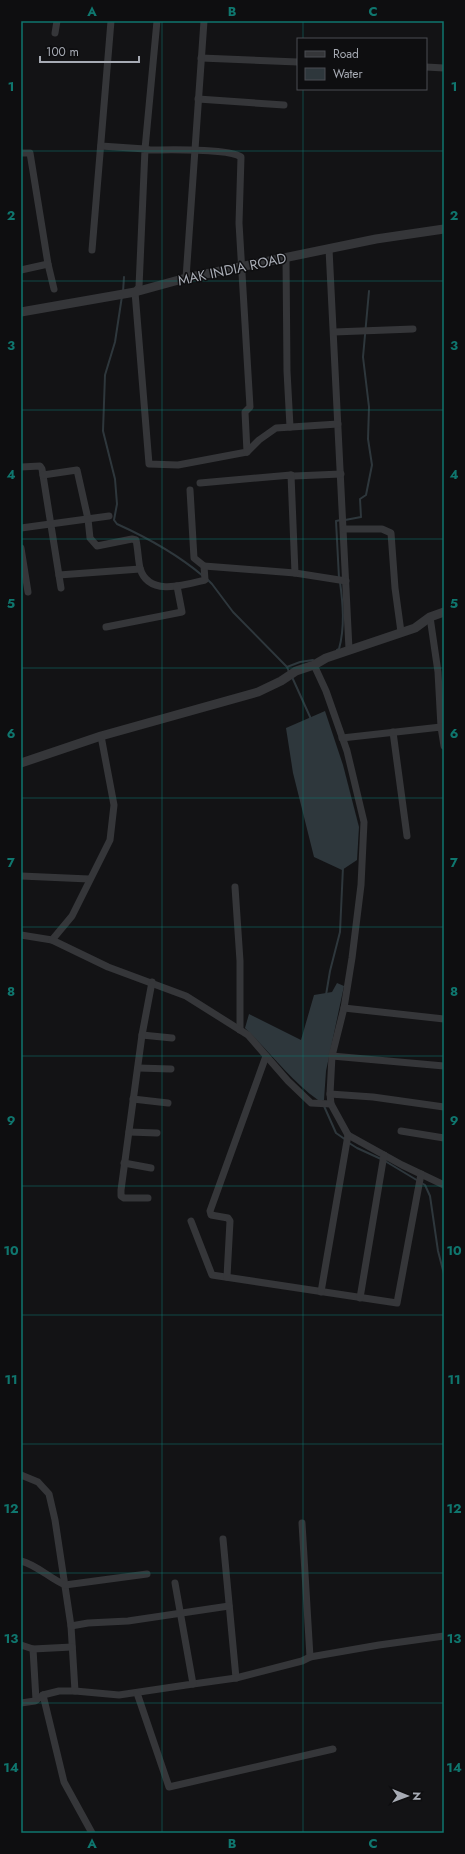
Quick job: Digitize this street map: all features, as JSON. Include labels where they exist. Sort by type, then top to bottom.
[{"type":"street","points":[[55,32],[57,21]]},
{"type":"street","points":[[92,250],[111,21]]},
{"type":"street","points":[[157,21],[145,149],[138,287],[127,293],[149,464],[178,465],[247,452],[259,440],[276,428],[338,424]]},
{"type":"street","points":[[186,278],[204,21]]},
{"type":"street","points":[[201,58],[297,62]]},
{"type":"street","points":[[427,67],[444,68]]},
{"type":"street","points":[[198,98],[284,105]]},
{"type":"street","points":[[101,146],[194,150],[234,154],[241,157],[239,224],[250,407],[245,412],[247,452]]},
{"type":"street","points":[[21,153],[30,153],[48,264],[54,289]]},
{"type":"street","name":"MAK INDIA ROAD","points":[[21,312],[127,293],[186,278],[329,249],[444,228]]},
{"type":"street","points":[[329,249],[349,649]]},
{"type":"street","points":[[286,258],[287,371],[290,427]]},
{"type":"street","points":[[21,270],[48,264]]},
{"type":"street","points":[[334,332],[413,329]]},
{"type":"street","points":[[21,467],[40,466],[43,475],[61,588]]},
{"type":"street","points":[[43,475],[77,470],[88,519],[90,538],[97,546],[132,538],[136,540],[140,569],[150,582],[167,587],[205,580],[204,567]]},
{"type":"street","points":[[200,483],[291,475],[341,474]]},
{"type":"street","points":[[291,475],[296,573]]},
{"type":"street","points":[[190,490],[194,558],[204,567],[296,573],[346,581]]},
{"type":"street","points":[[21,528],[109,516]]},
{"type":"street","points":[[344,530],[382,529],[392,533],[395,588],[401,632]]},
{"type":"street","points":[[21,548],[28,592]]},
{"type":"street","points":[[59,575],[140,569]]},
{"type":"street","points":[[106,627],[182,612],[177,586]]},
{"type":"street","points":[[21,763],[101,736],[258,692],[296,671],[314,665],[326,658],[415,628],[430,617],[444,612]]},
{"type":"street","points":[[430,617],[438,672],[444,746]]},
{"type":"street","points":[[314,665],[326,691],[342,738],[364,822],[361,885],[352,958],[344,1008],[332,1056],[330,1094],[326,1104]]},
{"type":"street","points":[[342,738],[443,727]]},
{"type":"street","points":[[393,732],[407,836]]},
{"type":"street","points":[[52,940],[72,916],[89,879],[110,840],[114,806],[101,736]]},
{"type":"street","points":[[21,876],[89,879]]},
{"type":"street","points":[[235,887],[240,961],[240,1030]]},
{"type":"street","points":[[21,935],[52,940],[108,966],[186,996],[248,1035],[288,1081],[311,1103],[326,1104]]},
{"type":"street","points":[[148,1198],[122,1198],[124,1162],[142,1035],[152,982]]},
{"type":"street","points":[[344,1008],[444,1018]]},
{"type":"street","points":[[142,1035],[172,1038]]},
{"type":"street","points":[[227,1277],[230,1221],[228,1218],[211,1215],[210,1211],[266,1056]]},
{"type":"street","points":[[332,1056],[444,1066]]},
{"type":"street","points":[[138,1068],[171,1069]]},
{"type":"street","points":[[330,1094],[373,1097],[444,1107]]},
{"type":"street","points":[[134,1099],[168,1103]]},
{"type":"street","points":[[326,1104],[348,1139],[420,1179],[444,1185]]},
{"type":"street","points":[[401,1131],[444,1138]]},
{"type":"street","points":[[129,1132],[157,1133]]},
{"type":"street","points":[[321,1292],[348,1139]]},
{"type":"street","points":[[360,1298],[384,1158]]},
{"type":"street","points":[[124,1162],[151,1168]]},
{"type":"street","points":[[191,1221],[212,1275],[397,1303],[420,1179]]},
{"type":"street","points":[[21,1475],[38,1482],[49,1494],[55,1520],[71,1626],[75,1691]]},
{"type":"street","points":[[302,1523],[310,1657]]},
{"type":"street","points":[[223,1539],[236,1678]]},
{"type":"street","points":[[21,1561],[32,1564],[52,1579],[64,1585],[147,1574]]},
{"type":"street","points":[[175,1583],[193,1684]]},
{"type":"street","points":[[71,1626],[88,1623],[128,1621],[180,1612],[229,1606]]},
{"type":"street","points":[[21,1703],[36,1700],[43,1695],[59,1691],[75,1691],[119,1696],[236,1678],[302,1661],[310,1657],[379,1644],[444,1636]]},
{"type":"street","points":[[21,1645],[33,1649],[72,1647]]},
{"type":"street","points":[[33,1649],[36,1700]]},
{"type":"street","points":[[137,1693],[169,1787],[333,1749]]},
{"type":"street","points":[[43,1695],[64,1782],[92,1833]]},
{"type":"water","points":[[325,711],[343,765],[359,827],[357,860],[342,870],[314,857],[293,773],[286,728]]},
{"type":"water","points":[[337,983],[344,986],[326,1071],[324,1100],[318,1100],[298,1084],[245,1028],[249,1014],[301,1040],[314,995],[332,992]]},
{"type":"waterway","points":[[123,292],[124,277]]},
{"type":"waterway","points":[[345,520],[361,517],[360,499],[366,495],[372,465],[368,439],[369,407],[363,357],[369,291]]},
{"type":"waterway","points":[[122,296],[115,342],[105,375],[103,431],[115,479],[117,504],[114,520],[117,524],[173,554],[203,576]]},
{"type":"waterway","points":[[339,578],[336,521],[341,520]]},
{"type":"waterway","points":[[206,578],[233,612],[287,667],[289,672]]},
{"type":"waterway","points":[[337,650],[339,649],[341,641],[343,624],[343,607],[340,582]]},
{"type":"waterway","points":[[287,667],[300,662],[313,660]]},
{"type":"waterway","points":[[292,677],[311,719]]},
{"type":"waterway","points":[[326,995],[330,971],[340,932],[343,867]]},
{"type":"waterway","points":[[324,1106],[336,1133],[346,1140]]},
{"type":"waterway","points":[[349,1143],[381,1159]]},
{"type":"waterway","points":[[385,1161],[425,1185],[430,1196],[438,1251],[444,1274]]}]
